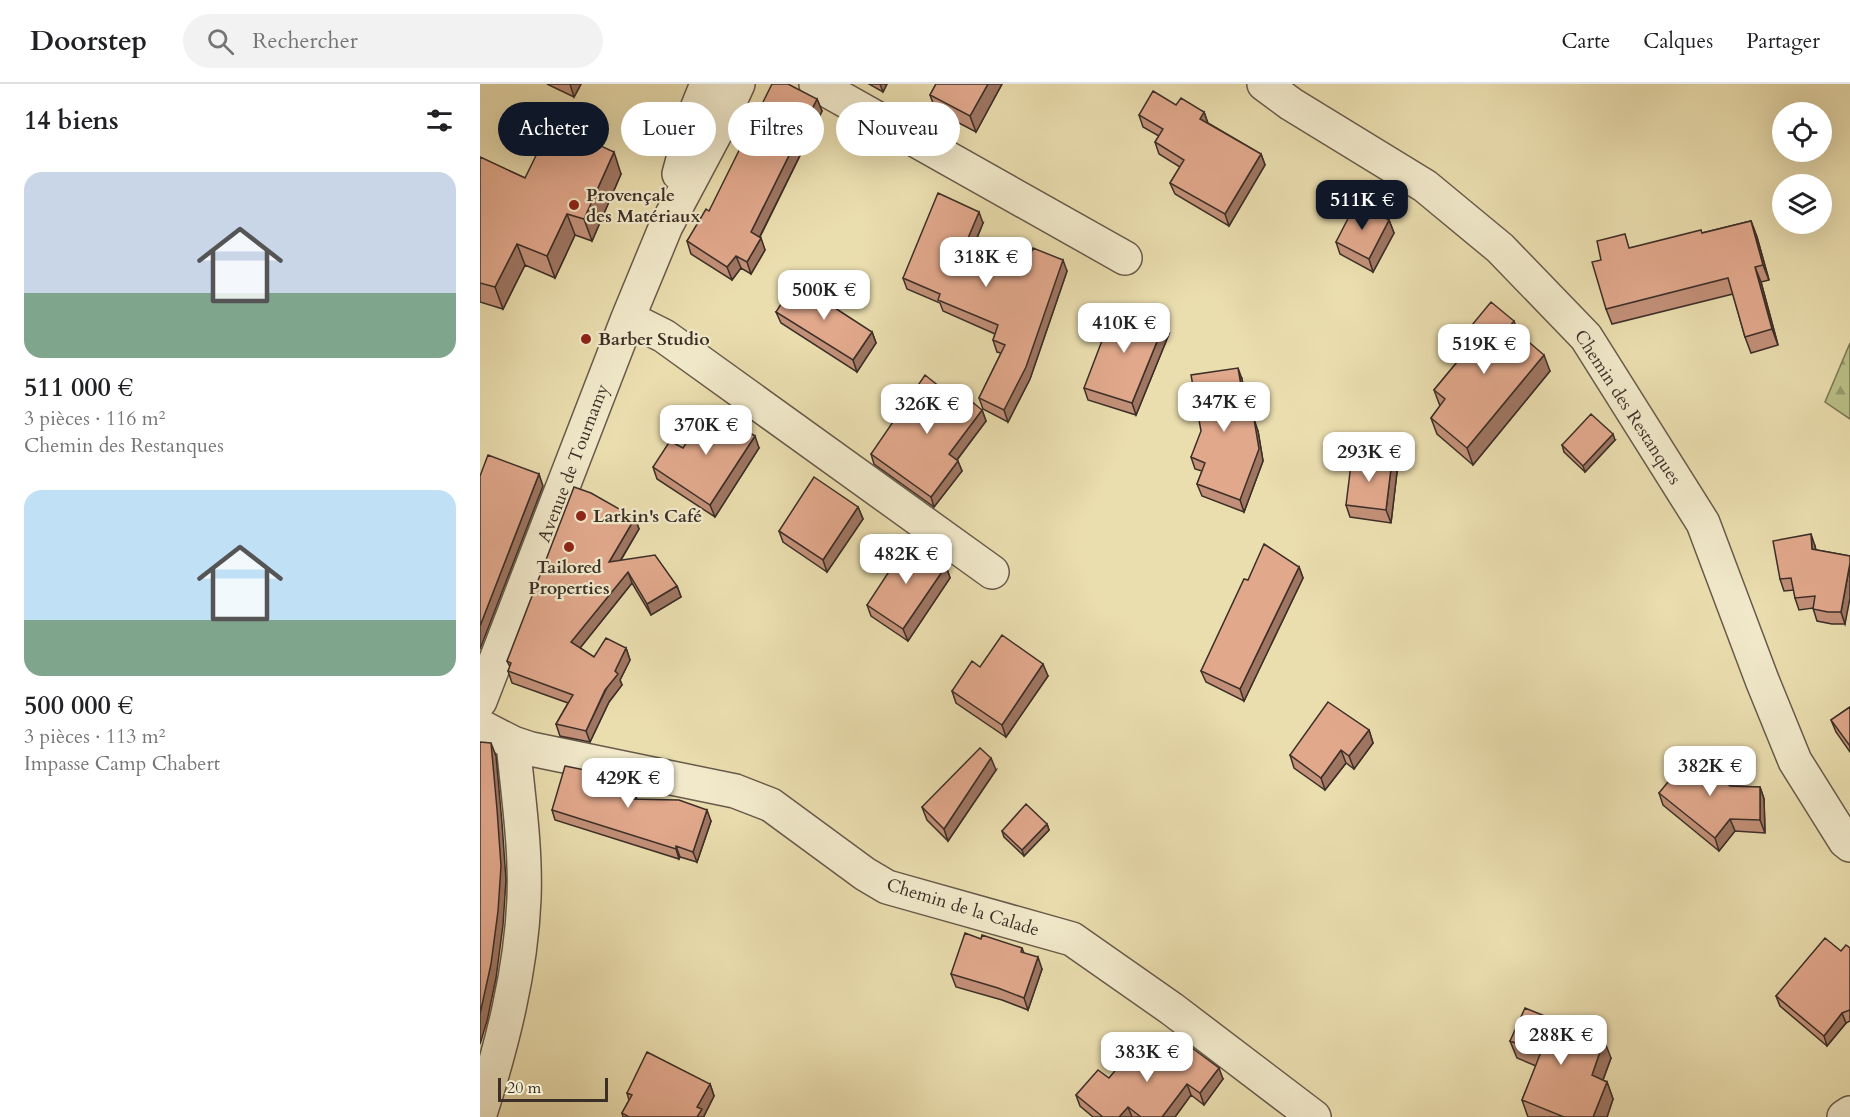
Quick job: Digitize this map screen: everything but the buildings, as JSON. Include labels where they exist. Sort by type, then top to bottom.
[{"type":"street","name":"Avenue de Tournamy","points":[[666,225],[696,111],[707,84]]},
{"type":"street","name":"Avenue de Tournamy","points":[[483,685],[531,572],[666,225],[716,132],[738,84]]},
{"type":"street","points":[[816,84],[1125,258]]},
{"type":"street","name":"Chemin des Restanques","points":[[1263,84],[1291,104],[1425,186],[1500,248],[1586,337],[1703,523],[1795,761],[1850,845]]},
{"type":"street","points":[[628,318],[664,336],[992,572]]},
{"type":"street","name":"Chemin de la Calade","points":[[480,726],[513,743],[531,749],[735,791],[771,805],[865,874],[887,887],[1072,939],[1172,1009],[1314,1117]]},
{"type":"street","points":[[480,1114],[499,1054],[520,950],[524,899],[524,851],[513,743]]},
{"type":"street","points":[[1844,1117],[1850,1113]]},
{"type":"green space","points":[[1850,343],[1850,419],[1825,402]]},
{"type":"place","name":"Provençale des Matériaux","points":[[574,205]]},
{"type":"place","name":"Barber Studio","points":[[586,339]]},
{"type":"place","name":"Larkin's Café","points":[[581,516]]},
{"type":"place","name":"Tailored Properties","points":[[569,547]]}]
